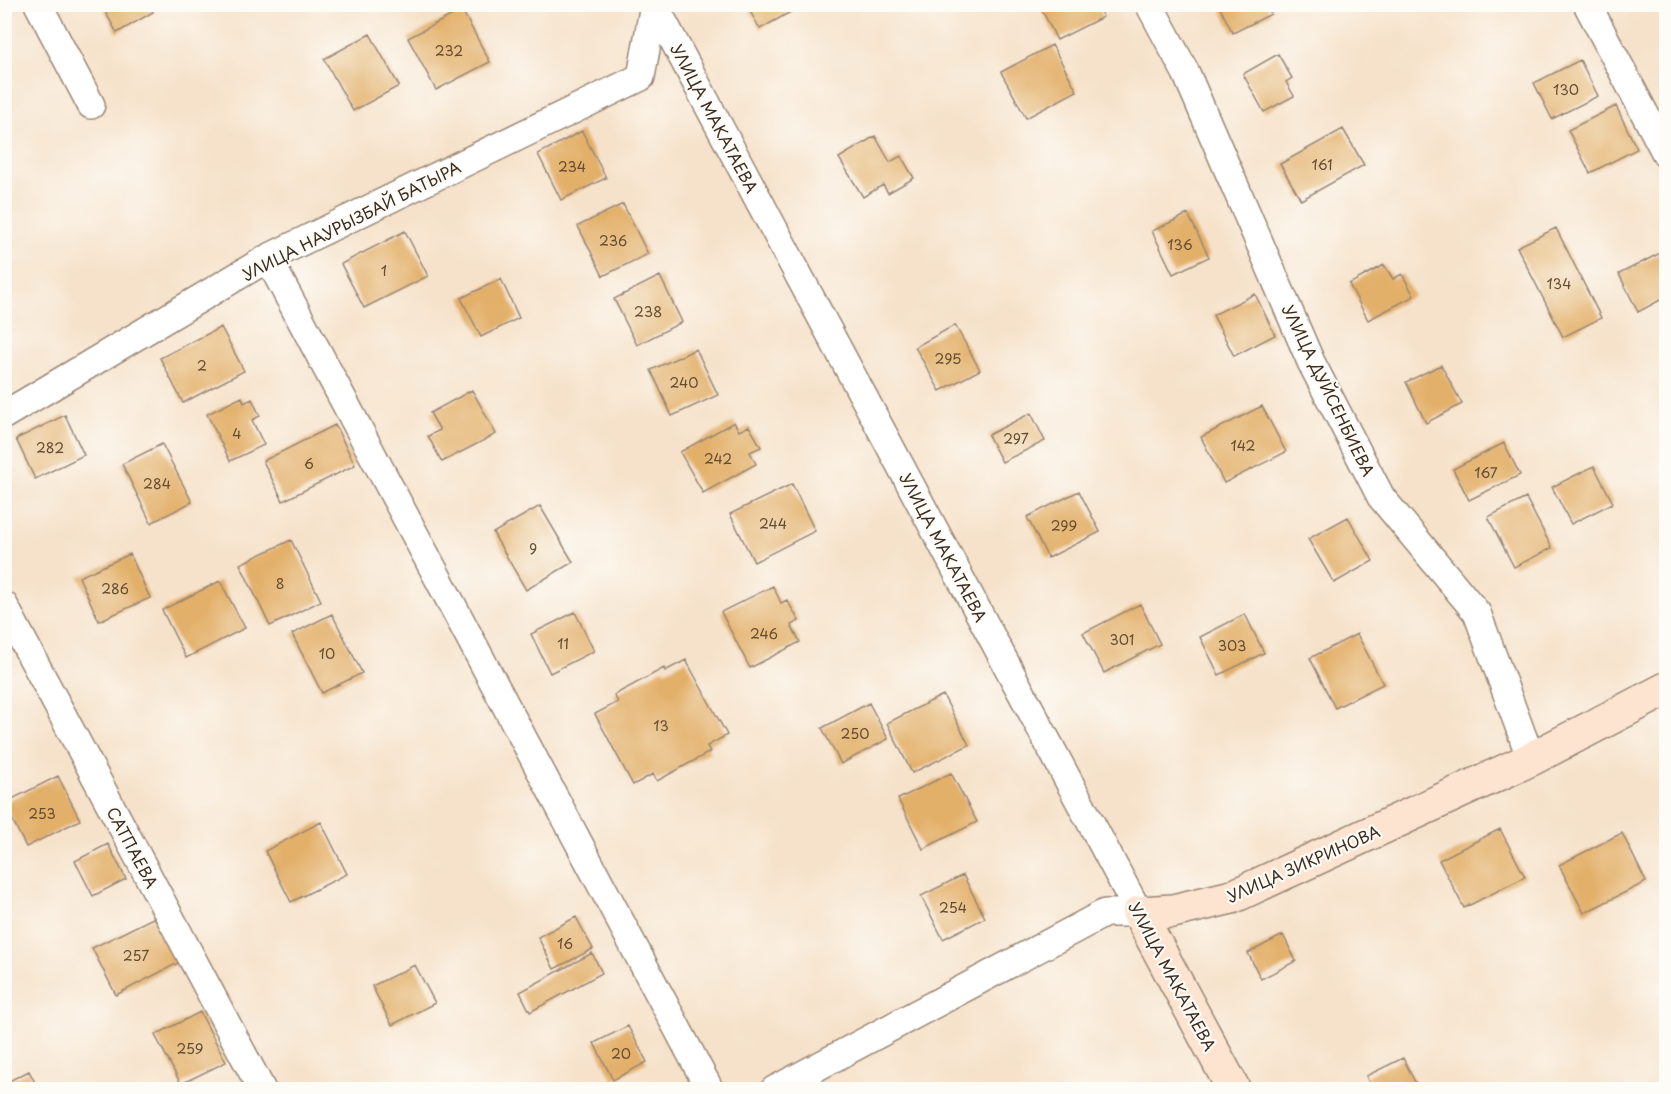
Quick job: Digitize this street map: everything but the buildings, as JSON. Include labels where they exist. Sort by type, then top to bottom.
[{"type":"street","points":[[38,4],[91,105]]},
{"type":"street","name":"УЛИЦА НАУРЫЗБАЙ БАТЫРА","points":[[4,415],[268,258],[641,77],[654,4]]},
{"type":"street","name":"УЛИЦА МАКАТАЕВА","points":[[654,4],[1234,1089]]},
{"type":"street","name":"УЛИЦА ДУЙСЕНБИЕВА","points":[[1149,4],[1186,72],[1311,362],[1381,497],[1477,613],[1531,759]]},
{"type":"street","points":[[1587,4],[1666,154]]},
{"type":"street","points":[[268,258],[710,1089]]},
{"type":"street","name":"САТПАЕВА","points":[[4,605],[261,1089]]},
{"type":"street","name":"УЛИЦА ЗИКРИНОВА","points":[[774,1089],[1105,912],[1173,911],[1232,897],[1531,759],[1666,689]]}]
